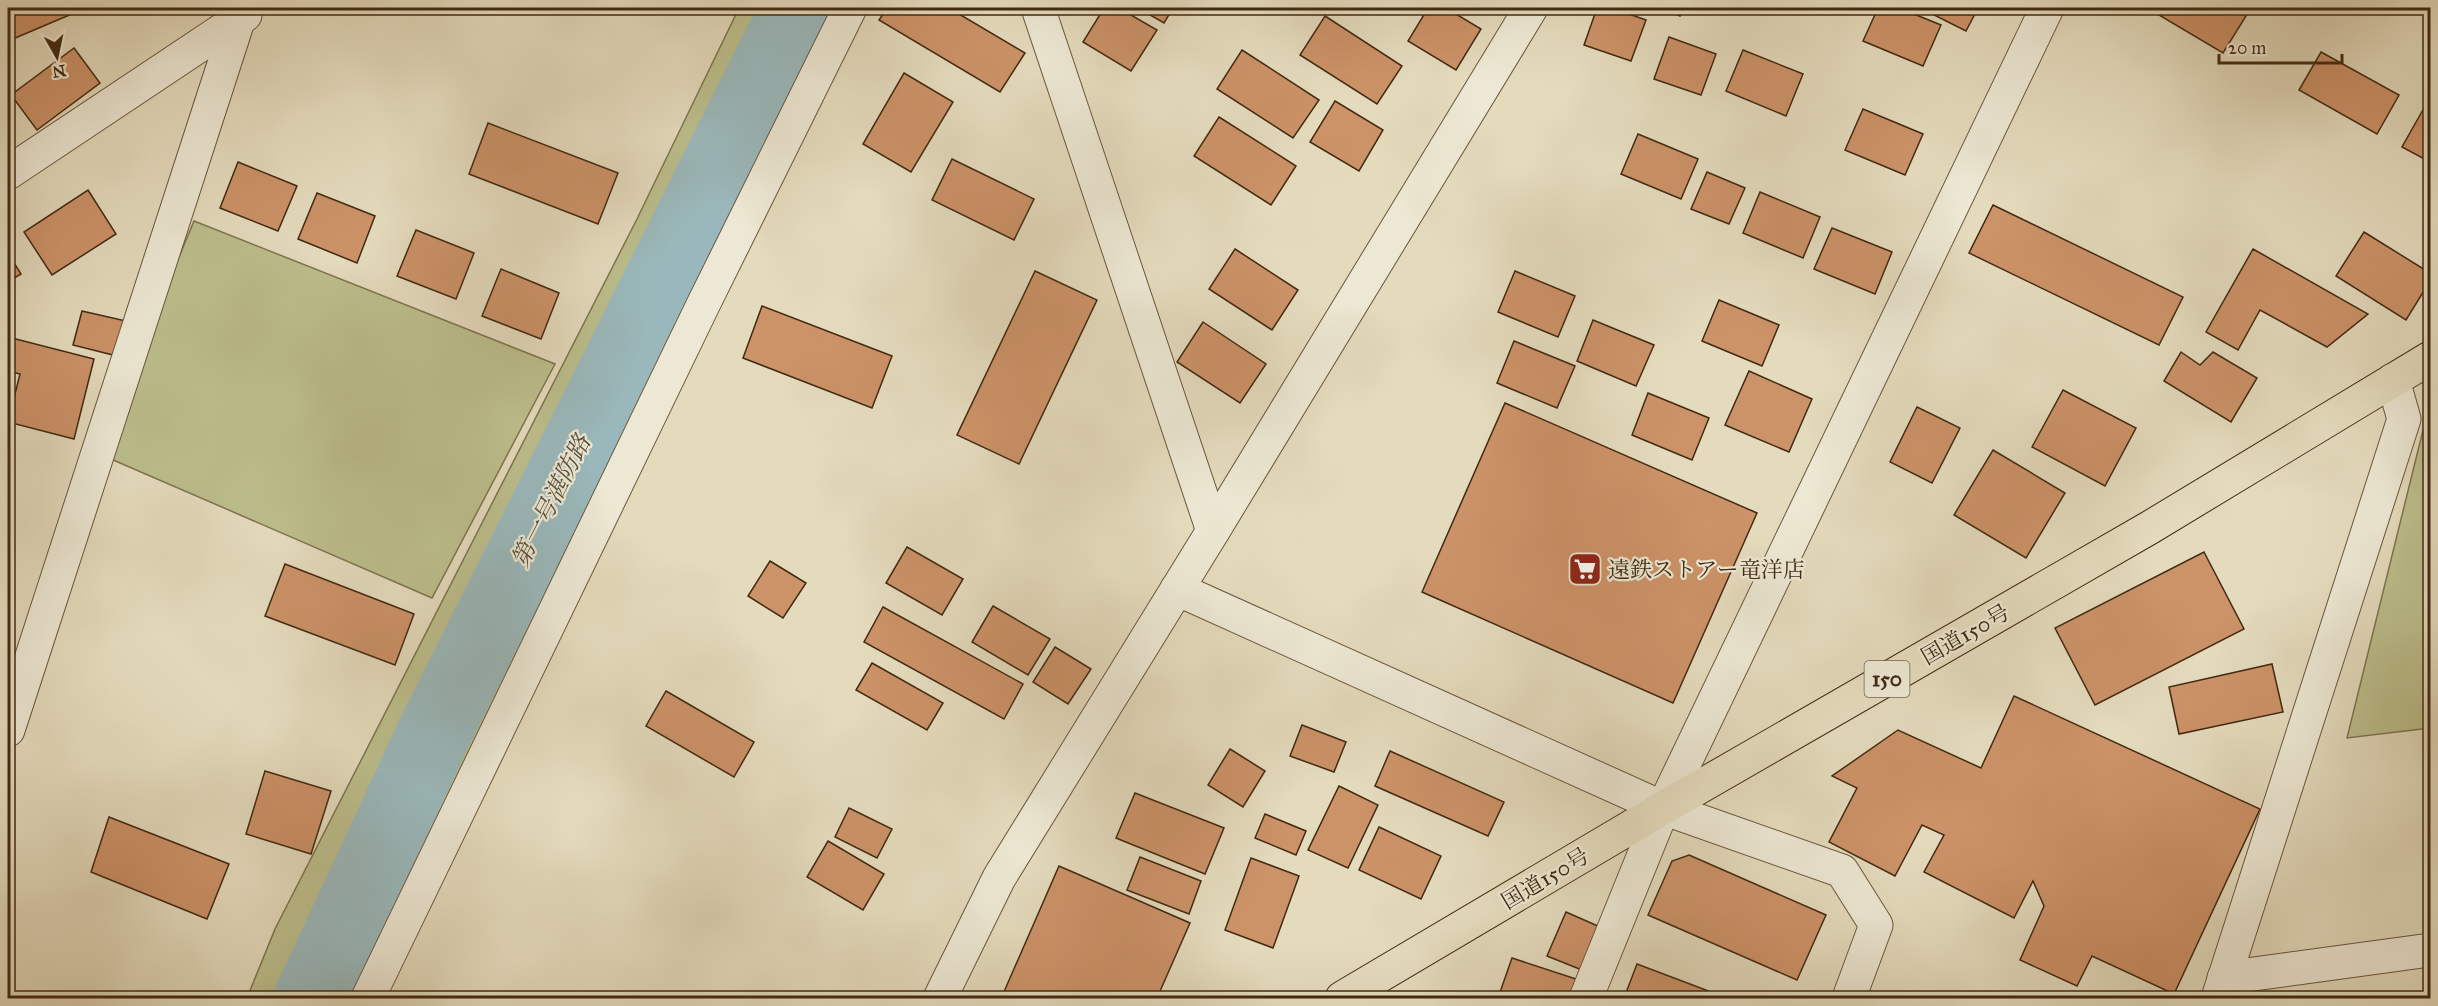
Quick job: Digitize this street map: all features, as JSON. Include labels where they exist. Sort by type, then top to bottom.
[{"type":"highway","name":"国道150号","points":[[1342,999],[1663,808],[2149,528],[2430,358]]},
{"type":"street","points":[[368,999],[702,307],[850,8]]},
{"type":"street","points":[[1038,8],[1213,531]]},
{"type":"street","points":[[940,999],[999,878],[1531,8]]},
{"type":"street","points":[[1586,999],[1663,808],[2047,8]]},
{"type":"street","points":[[8,173],[243,11]]},
{"type":"street","points":[[8,730],[243,11]]},
{"type":"street","points":[[2393,380],[2404,419],[2221,988],[2430,950]]},
{"type":"street","points":[[1177,589],[1663,808],[1842,871],[1876,925],[1849,999]]},
{"type":"green space","points":[[739,8],[850,8],[368,998],[247,998],[275,929],[636,221]]},
{"type":"green space","points":[[194,221],[555,364],[432,598],[97,453]]},
{"type":"green space","points":[[2430,420],[2430,728],[2347,738],[2425,422]]},
{"type":"building","points":[[8,8],[86,8],[8,41]]},
{"type":"building","points":[[887,8],[949,8],[1025,53],[1000,92],[879,20]]},
{"type":"building","points":[[1104,8],[1119,8],[1157,30],[1131,71],[1083,42]]},
{"type":"building","points":[[1138,8],[1173,8],[1164,23]]},
{"type":"building","points":[[1428,8],[1446,8],[1481,29],[1456,70],[1408,41]]},
{"type":"building","points":[[1597,8],[1612,8],[1646,20],[1631,61],[1584,45]]},
{"type":"building","points":[[1661,8],[1684,8],[1680,16]]},
{"type":"building","points":[[1878,8],[1899,8],[1941,25],[1923,66],[1863,41]]},
{"type":"building","points":[[1933,8],[1978,8],[1966,31],[1930,13]]},
{"type":"building","points":[[2163,8],[2251,8],[2223,53],[2159,15]]},
{"type":"building","points":[[1325,16],[1402,66],[1377,104],[1300,55]]},
{"type":"building","points":[[1669,37],[1716,54],[1701,95],[1654,79]]},
{"type":"building","points":[[74,48],[100,83],[37,130],[11,95]]},
{"type":"building","points":[[1242,50],[1319,100],[1293,138],[1217,89]]},
{"type":"building","points":[[1743,50],[1803,74],[1786,116],[1726,91]]},
{"type":"building","points":[[2321,52],[2399,95],[2377,134],[2299,90]]},
{"type":"building","points":[[904,73],[953,102],[911,172],[863,144]]},
{"type":"building","points":[[1335,101],[1383,130],[1359,171],[1310,142]]},
{"type":"building","points":[[2424,108],[2430,112],[2430,162],[2402,147]]},
{"type":"building","points":[[1863,109],[1923,134],[1905,175],[1845,150]]},
{"type":"building","points":[[1219,117],[1296,166],[1271,205],[1194,156]]},
{"type":"building","points":[[488,123],[618,173],[598,224],[469,174]]},
{"type":"building","points":[[1638,134],[1698,159],[1681,199],[1621,174]]},
{"type":"building","points":[[952,159],[1034,199],[1014,240],[932,200]]},
{"type":"building","points":[[238,162],[297,186],[278,231],[220,208]]},
{"type":"building","points":[[1707,172],[1745,188],[1729,224],[1691,209]]},
{"type":"building","points":[[88,190],[116,234],[52,275],[24,232]]},
{"type":"building","points":[[1760,192],[1820,217],[1803,258],[1743,233]]},
{"type":"building","points":[[317,193],[375,216],[357,263],[298,239]]},
{"type":"building","points":[[1993,205],[2183,297],[2159,345],[1969,253]]},
{"type":"building","points":[[1832,228],[1892,252],[1875,294],[1814,269]]},
{"type":"building","points":[[416,230],[474,253],[456,299],[397,276]]},
{"type":"building","points":[[2364,232],[2430,273],[2430,281],[2406,320],[2336,276]]},
{"type":"building","points":[[1235,249],[1298,290],[1272,330],[1209,289]]},
{"type":"building","points":[[2253,249],[2368,314],[2327,347],[2260,310],[2238,350],[2206,332]]},
{"type":"building","points":[[8,253],[21,274],[8,282]]},
{"type":"building","points":[[501,269],[559,293],[541,339],[482,316]]},
{"type":"building","points":[[1035,271],[1097,300],[1019,464],[957,435]]},
{"type":"building","points":[[1515,271],[1575,296],[1558,337],[1498,312]]},
{"type":"building","points":[[1719,300],[1779,325],[1762,366],[1702,341]]},
{"type":"building","points":[[762,306],[892,356],[872,408],[743,358]]},
{"type":"building","points":[[82,311],[126,321],[117,356],[73,345]]},
{"type":"building","points":[[1593,320],[1654,345],[1636,386],[1577,361]]},
{"type":"building","points":[[1203,322],[1266,364],[1240,403],[1177,362]]},
{"type":"building","points":[[8,337],[94,359],[74,439],[8,422],[20,374],[8,371]]},
{"type":"building","points":[[1514,341],[1575,366],[1557,408],[1497,383]]},
{"type":"building","points":[[2181,352],[2200,365],[2213,352],[2257,378],[2231,422],[2164,381]]},
{"type":"building","points":[[1749,371],[1812,399],[1789,452],[1725,425]]},
{"type":"building","points":[[2063,390],[2136,428],[2105,486],[2032,447]]},
{"type":"building","points":[[1648,393],[1709,418],[1692,460],[1632,435]]},
{"type":"building","points":[[1505,403],[1757,513],[1673,703],[1422,592]]},
{"type":"building","points":[[1917,407],[1960,428],[1932,483],[1890,462]]},
{"type":"building","points":[[1993,450],[2065,493],[2026,558],[1954,515]]},
{"type":"building","points":[[907,547],[963,579],[942,615],[886,583]]},
{"type":"building","points":[[2204,552],[2244,629],[2095,705],[2055,628]]},
{"type":"building","points":[[770,561],[806,583],[783,618],[748,596]]},
{"type":"building","points":[[285,564],[414,614],[395,665],[265,616]]},
{"type":"building","points":[[993,606],[1050,639],[1028,675],[972,642]]},
{"type":"building","points":[[883,607],[1023,684],[1004,719],[864,642]]},
{"type":"building","points":[[1055,647],[1091,669],[1068,704],[1033,682]]},
{"type":"building","points":[[872,663],[943,703],[927,730],[856,690]]},
{"type":"building","points":[[2272,664],[2283,712],[2179,734],[2169,687]]},
{"type":"building","points":[[666,691],[754,742],[734,777],[646,726]]},
{"type":"building","points":[[2014,696],[2260,809],[2174,994],[2092,956],[2077,986],[2020,960],[2044,906],[2033,881],[2014,918],[1924,872],[1944,835],[1922,825],[1895,876],[1829,842],[1857,788],[1832,776],[1898,730],[1981,768]]},
{"type":"building","points":[[1302,725],[1346,742],[1334,772],[1290,756]]},
{"type":"building","points":[[1230,749],[1265,771],[1243,807],[1208,785]]},
{"type":"building","points":[[1390,751],[1504,802],[1488,836],[1375,786]]},
{"type":"building","points":[[265,771],[331,791],[311,854],[246,834]]},
{"type":"building","points":[[1339,786],[1378,805],[1348,868],[1308,850]]},
{"type":"building","points":[[1135,793],[1224,828],[1205,874],[1116,838]]},
{"type":"building","points":[[849,808],[892,829],[877,858],[835,837]]},
{"type":"building","points":[[1265,814],[1306,831],[1296,855],[1255,838]]},
{"type":"building","points":[[109,817],[229,864],[207,919],[91,872]]},
{"type":"building","points":[[1379,827],[1441,856],[1421,899],[1359,870]]},
{"type":"building","points":[[828,841],[884,874],[863,910],[807,877]]},
{"type":"building","points":[[1689,855],[1826,915],[1797,980],[1648,915],[1672,861]]},
{"type":"building","points":[[1140,857],[1201,881],[1189,914],[1127,890]]},
{"type":"building","points":[[1251,858],[1299,876],[1273,948],[1225,930]]},
{"type":"building","points":[[1059,866],[1190,923],[1157,998],[1014,998],[1003,994]]},
{"type":"building","points":[[1566,912],[1600,927],[1582,970],[1547,956]]},
{"type":"building","points":[[1512,958],[1576,979],[1569,998],[1498,998]]},
{"type":"building","points":[[1637,964],[1727,998],[1624,998]]},
{"type":"waterway","name":"第一号湛防路","points":[[311,998],[435,731],[798,8]]},
{"type":"place","name":"遠鉄ストアー竜洋店","points":[[1585,569]]}]
